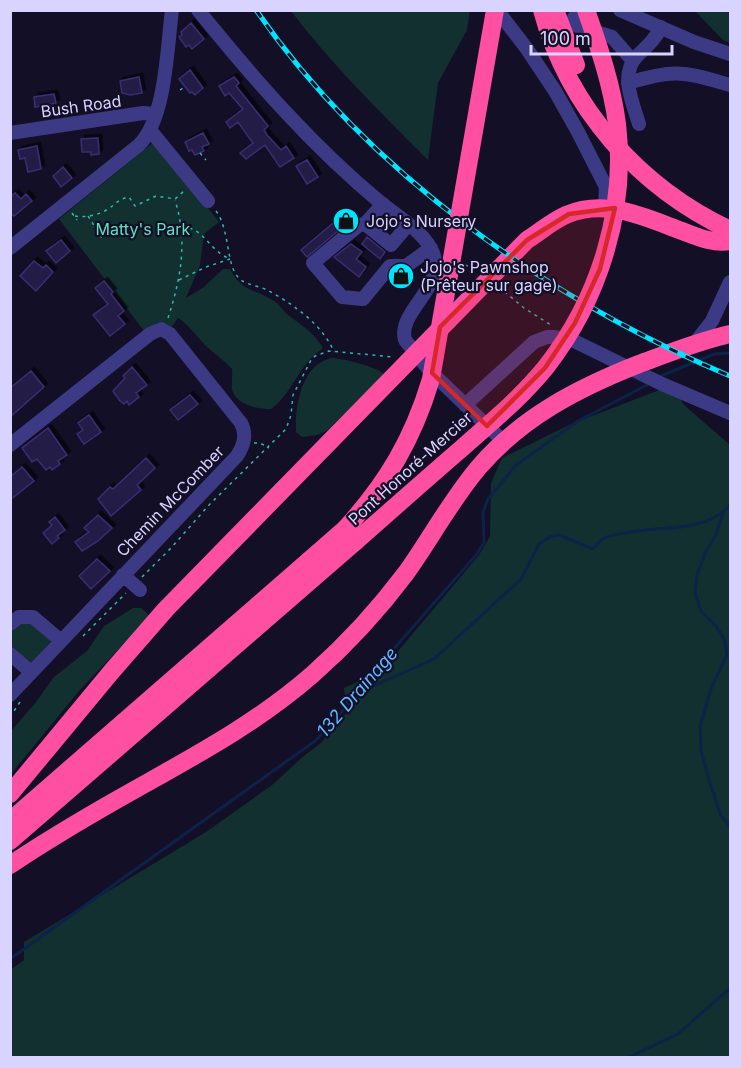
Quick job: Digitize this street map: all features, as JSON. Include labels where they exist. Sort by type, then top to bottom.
[{"type":"highway","name":"Pont Honoré-Mercier","points":[[10,841],[350,536],[394,466],[420,414],[431,379],[496,10]]},
{"type":"highway","points":[[542,10],[554,46],[570,80],[598,125],[636,167],[663,190],[694,212],[730,230]]},
{"type":"highway","points":[[555,10],[570,53],[583,79],[619,131],[672,182],[730,217]]},
{"type":"highway","name":"Pont Honoré-Mercier","points":[[10,821],[509,406],[533,381],[566,339],[593,287],[605,254],[617,190],[619,154],[617,125],[611,92],[586,10]]},
{"type":"highway","points":[[10,794],[166,609],[527,240],[569,214],[590,208],[605,208],[627,210],[711,241],[730,241]]},
{"type":"highway","points":[[10,865],[91,815],[232,734],[268,710],[314,673],[368,618],[397,584],[465,484],[521,426],[565,396],[629,368],[694,344],[730,334]]},
{"type":"street","points":[[11,246],[139,146],[150,130],[164,81],[172,10]]},
{"type":"street","points":[[198,10],[254,79],[297,125],[343,170],[408,225],[431,248],[435,259],[433,278],[404,330],[405,340],[414,354],[504,442]]},
{"type":"street","points":[[496,10],[527,49],[555,91],[578,132],[606,187],[605,208]]},
{"type":"street","points":[[578,10],[574,18],[577,26],[612,37],[633,61]]},
{"type":"street","points":[[620,10],[694,42],[730,54]]},
{"type":"street","points":[[639,124],[628,83],[629,68],[633,61],[654,41],[661,27]]},
{"type":"street","points":[[628,83],[659,74],[681,72],[730,85]]},
{"type":"street","name":"Bush Road","points":[[10,133],[147,113],[156,114]]},
{"type":"street","points":[[150,130],[208,201]]},
{"type":"street","points":[[383,204],[365,224],[359,225],[313,263],[342,297],[363,299],[390,266],[406,266],[431,248]]},
{"type":"street","points":[[365,224],[392,245],[408,225]]},
{"type":"street","points":[[711,241],[730,248]]},
{"type":"street","points":[[694,344],[712,321],[730,282]]},
{"type":"street","points":[[10,445],[150,334],[165,329]]},
{"type":"street","name":"Chemin McComber","points":[[10,695],[237,456],[244,443],[241,423],[165,329]]},
{"type":"street","points":[[465,405],[529,346],[547,337],[574,341],[662,384],[730,413]]},
{"type":"street","points":[[123,575],[140,590]]},
{"type":"street","points":[[10,624],[19,618],[33,617],[60,640]]},
{"type":"street","points":[[10,654],[31,672]]},
{"type":"path","points":[[200,153],[206,160]]},
{"type":"path","points":[[75,216],[88,216],[109,208],[122,198],[129,197],[135,206],[156,196],[175,199],[194,183]]},
{"type":"path","points":[[165,329],[183,250],[182,227],[175,199]]},
{"type":"path","points":[[208,201],[224,224],[234,271],[241,280],[268,290],[294,307],[323,333],[334,352]]},
{"type":"path","points":[[109,208],[113,212]]},
{"type":"path","points":[[70,210],[77,220]]},
{"type":"path","points":[[88,216],[102,238]]},
{"type":"path","points":[[182,227],[191,227],[219,254],[231,259]]},
{"type":"path","points":[[178,280],[231,259]]},
{"type":"path","points":[[250,442],[260,443],[269,448]]},
{"type":"highlighted area","points":[[615,208],[600,269],[575,323],[545,368],[487,426],[432,373],[440,327],[527,240],[569,214]]},
{"type":"green space","points":[[291,11],[470,11],[467,30],[438,83],[428,160],[374,106]]},
{"type":"green space","points":[[695,11],[730,11],[730,43],[723,40]]},
{"type":"green space","name":"Matty's Park","points":[[154,142],[219,222],[204,234],[200,265],[186,298],[204,287],[223,269],[230,269],[244,286],[276,302],[310,332],[322,346],[322,349],[307,362],[285,395],[271,409],[254,407],[238,399],[232,390],[232,369],[178,318],[172,327],[158,322],[144,331],[59,219]]},
{"type":"green space","points":[[331,358],[359,363],[384,374],[328,430],[317,435],[302,437],[296,432],[297,410],[302,388],[313,369],[321,362]]},
{"type":"green space","points":[[675,384],[683,404],[730,445],[730,1057],[11,1057],[10,970],[24,960],[24,942],[206,832],[272,785],[321,743],[347,712],[344,688],[370,676],[388,663],[479,555],[490,536],[491,483],[502,458],[571,424]]},
{"type":"green space","points":[[133,608],[141,608],[150,616],[79,691],[11,774],[11,731],[54,677],[87,651],[104,626]]},
{"type":"green space","points":[[29,620],[50,639],[50,642],[33,662],[29,663],[11,648],[11,632],[17,623]]},
{"type":"building","points":[[191,23],[204,39],[192,49],[189,45],[186,47],[179,37]]},
{"type":"building","points":[[190,70],[203,88],[195,95],[190,93],[179,79]]},
{"type":"building","points":[[139,77],[142,93],[130,95],[122,93],[120,81]]},
{"type":"building","points":[[234,77],[239,83],[236,86],[268,126],[264,130],[267,135],[281,150],[286,146],[294,158],[280,167],[265,145],[246,159],[240,153],[253,143],[238,122],[230,128],[226,122],[243,109],[229,93],[225,96],[219,86]]},
{"type":"building","points":[[54,94],[56,103],[35,107],[34,97]]},
{"type":"building","points":[[203,133],[209,144],[202,147],[204,151],[195,155],[192,150],[189,151],[185,142]]},
{"type":"building","points":[[98,138],[99,154],[91,155],[91,152],[82,152],[81,139]]},
{"type":"building","points":[[37,146],[41,169],[28,172],[25,158],[20,159],[18,150]]},
{"type":"building","points":[[307,160],[318,177],[307,184],[296,166]]},
{"type":"building","points":[[63,167],[72,178],[61,187],[53,176]]},
{"type":"building","points":[[15,193],[21,199],[26,194],[32,201],[14,216],[10,212],[10,197]]},
{"type":"building","points":[[345,213],[351,220],[307,257],[301,250]]},
{"type":"building","points":[[367,237],[385,252],[380,259],[362,244]]},
{"type":"building","points":[[61,240],[70,251],[56,263],[46,251]]},
{"type":"building","points":[[351,244],[362,252],[356,259],[366,267],[359,277],[334,257]]},
{"type":"building","points":[[34,261],[43,268],[46,265],[53,272],[36,291],[20,276]]},
{"type":"building","points":[[104,281],[124,311],[118,316],[125,324],[110,336],[93,315],[108,304],[95,288]]},
{"type":"building","points":[[132,367],[147,385],[136,393],[139,397],[129,405],[127,401],[124,404],[120,401],[113,391]]},
{"type":"building","points":[[31,371],[44,387],[10,417],[10,388]]},
{"type":"building","points":[[190,395],[198,404],[178,420],[170,410]]},
{"type":"building","points":[[89,415],[101,432],[84,444],[77,434],[83,430],[78,423]]},
{"type":"building","points":[[48,428],[67,455],[58,461],[60,464],[52,470],[50,467],[46,470],[37,459],[32,462],[22,448]]},
{"type":"building","points":[[146,458],[155,468],[137,485],[141,490],[111,516],[98,499],[110,487],[113,489]]},
{"type":"building","points":[[22,467],[34,481],[10,500],[10,477]]},
{"type":"building","points":[[98,515],[112,528],[82,551],[75,542],[89,532],[84,528]]},
{"type":"building","points":[[55,517],[65,530],[52,544],[43,533],[52,525],[49,522]]},
{"type":"building","points":[[97,559],[110,571],[91,589],[79,576]]},
{"type":"waterway","name":"132 Drainage","points":[[661,376],[714,354],[730,353]]},
{"type":"waterway","name":"132 Drainage","points":[[10,959],[315,741],[477,554],[484,542],[483,512],[488,499],[516,465],[578,421],[647,385]]},
{"type":"waterway","points":[[358,693],[434,659],[521,579],[539,544],[550,537],[559,535],[593,549],[602,540],[614,535],[681,527],[708,520],[720,514],[730,505]]},
{"type":"waterway","points":[[723,514],[697,575],[695,593],[701,611],[716,626],[724,639],[727,654],[711,689],[700,726],[701,751],[709,780],[721,816],[730,826]]},
{"type":"waterway","points":[[627,1058],[678,1034],[730,988]]},
{"type":"railway","points":[[256,10],[301,70],[352,126],[408,178],[468,226],[531,270],[596,310],[730,376]]},
{"type":"place","name":"Jojo's Nursery","points":[[346,221]]},
{"type":"place","name":"Jojo's Pawnshop (Prêteur sur gage)","points":[[401,276]]}]
